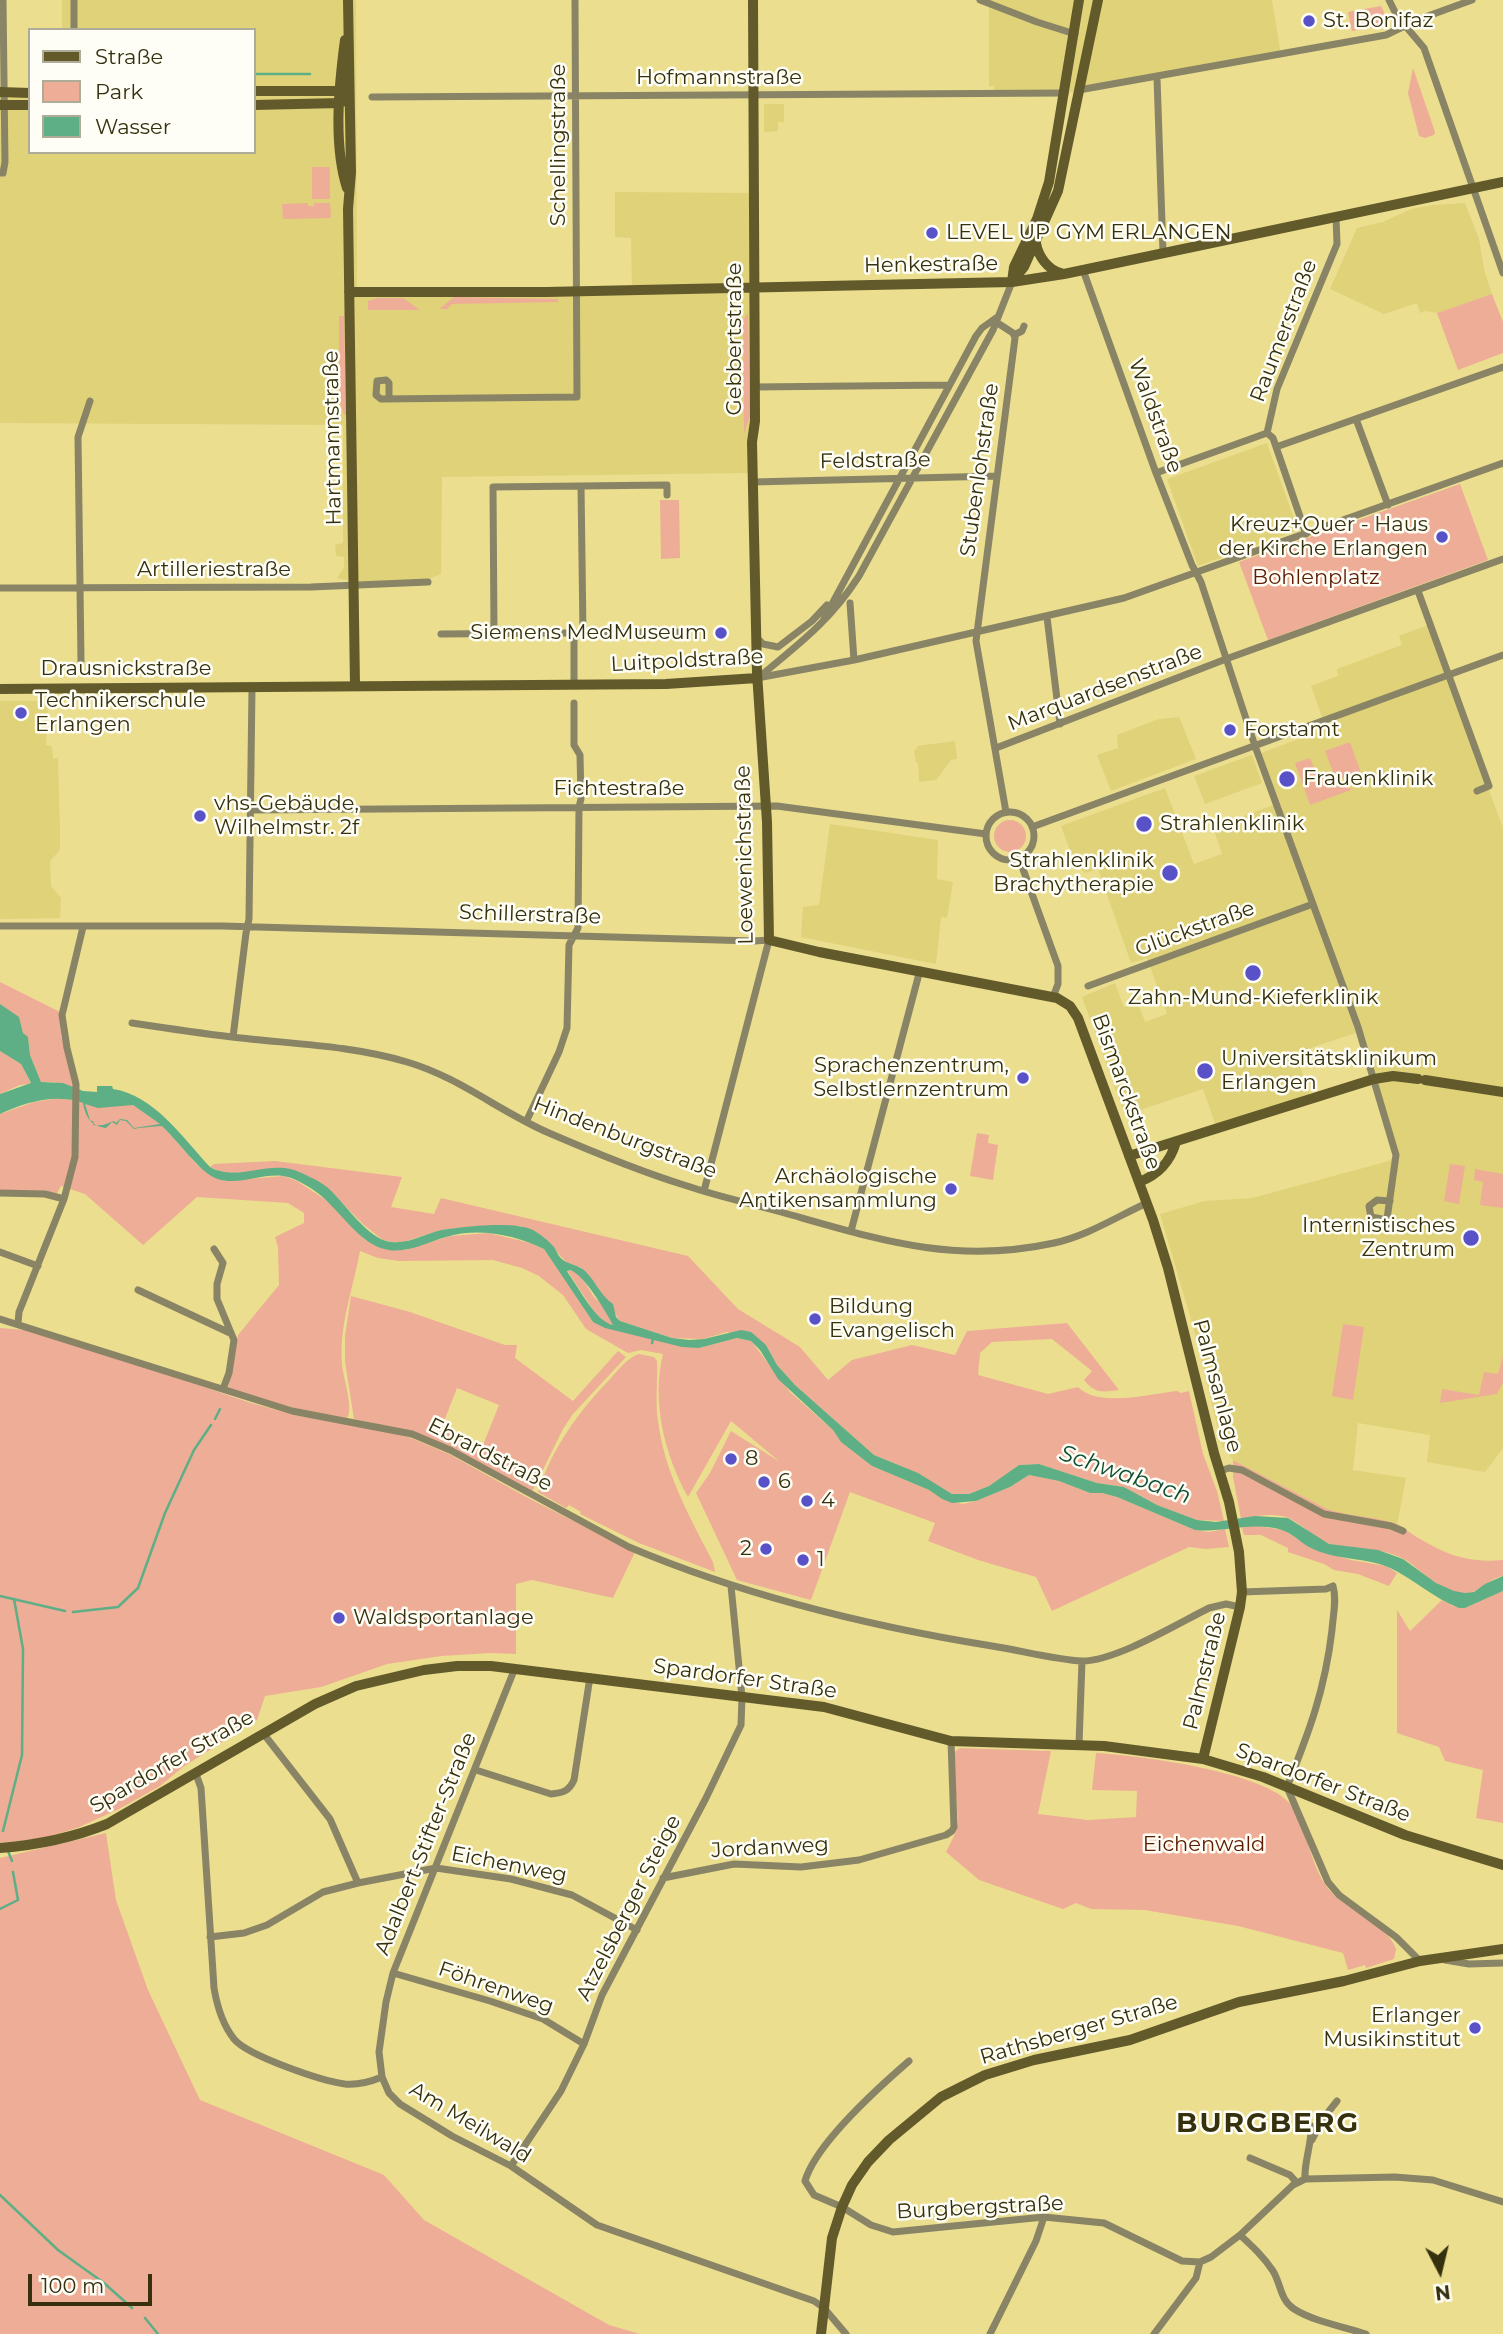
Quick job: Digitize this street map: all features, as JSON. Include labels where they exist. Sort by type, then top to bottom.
[{"type":"street","points":[[0,173],[3,173],[5,162],[2,105],[3,0]]},
{"type":"street","points":[[74,0],[74,28]]},
{"type":"street","name":"Hartmannstraße","points":[[348,0],[355,685]]},
{"type":"street","name":"Schellingstraße","points":[[389,398],[577,397],[575,0]]},
{"type":"street","name":"Gebbertstraße","points":[[753,0],[753,482],[757,678]]},
{"type":"street","points":[[980,0],[1074,34]]},
{"type":"street","points":[[757,678],[820,626],[852,587],[1004,305],[1014,268],[1037,219],[1049,182],[1079,0]]},
{"type":"street","points":[[1012,282],[1024,267],[1058,191],[1098,0]]},
{"type":"street","points":[[1389,0],[1397,16],[1424,48],[1503,273]]},
{"type":"street","points":[[1079,90],[1387,35],[1417,20],[1472,0]]},
{"type":"street","name":"Hartmannstraße","points":[[348,33],[343,55],[340,103],[342,170],[348,191]]},
{"type":"street","points":[[1070,64],[1077,71],[1084,66]]},
{"type":"street","points":[[1157,78],[1163,253]]},
{"type":"street","points":[[256,91],[341,91],[351,97]]},
{"type":"street","points":[[2,92],[28,93]]},
{"type":"street","name":"Hofmannstraße","points":[[372,97],[1065,93]]},
{"type":"street","points":[[256,105],[340,103],[351,97]]},
{"type":"street","points":[[2,105],[28,105]]},
{"type":"street","name":"Henkestraße","points":[[349,292],[755,288],[1012,282],[1064,274],[1503,182]]},
{"type":"street","name":"Raumerstraße","points":[[1307,534],[1273,438],[1267,433],[1277,389],[1337,244],[1336,217]]},
{"type":"street","points":[[1036,243],[1040,255],[1052,270],[1064,274]]},
{"type":"street","name":"Waldstraße","points":[[1083,270],[1156,473],[1205,593],[1255,746],[1374,1079],[1396,1156],[1390,1201],[1386,1223],[1371,1217],[1369,1206],[1377,1200],[1390,1201]]},
{"type":"street","points":[[996,320],[1014,335],[1022,331],[1024,326]]},
{"type":"street","points":[[820,626],[976,336],[982,328],[996,320]]},
{"type":"street","name":"Stubenlohstraße","points":[[977,631],[1014,335]]},
{"type":"street","points":[[1276,447],[1503,367]]},
{"type":"street","points":[[754,387],[949,385]]},
{"type":"street","points":[[81,661],[78,437],[90,401]]},
{"type":"street","points":[[1356,419],[1388,505]]},
{"type":"street","points":[[1156,473],[1267,433]]},
{"type":"street","points":[[1196,574],[1503,463]]},
{"type":"street","name":"Feldstraße","points":[[753,482],[997,476]]},
{"type":"street","points":[[494,633],[493,487],[667,485],[667,495]]},
{"type":"street","points":[[574,684],[578,633],[581,486]]},
{"type":"street","points":[[1226,659],[1503,559]]},
{"type":"street","name":"Luitpoldstraße","points":[[252,687],[694,683],[757,678],[854,660],[1047,617],[1124,598],[1196,574]]},
{"type":"street","name":"Artilleriestraße","points":[[0,588],[312,587],[428,582]]},
{"type":"street","points":[[844,582],[852,587]]},
{"type":"street","points":[[1418,591],[1489,786],[1477,791]]},
{"type":"street","points":[[757,637],[763,644],[778,647],[812,621],[835,597]]},
{"type":"street","points":[[850,603],[854,660]]},
{"type":"street","points":[[1047,617],[1060,724]]},
{"type":"street","points":[[977,631],[976,641],[1006,812]]},
{"type":"street","points":[[441,634],[682,632]]},
{"type":"street","points":[[1032,827],[1503,655]]},
{"type":"street","name":"Marquardsenstraße","points":[[996,748],[1226,659]]},
{"type":"street","name":"Loewenichstraße","points":[[704,1191],[769,940],[766,806],[757,678]]},
{"type":"street","points":[[233,1037],[250,890],[252,687]]},
{"type":"street","name":"Drausnickstraße","points":[[0,689],[252,687]]},
{"type":"street","points":[[526,1122],[559,1052],[567,1028],[569,944],[578,928],[581,799],[580,755],[574,746],[574,703]]},
{"type":"street","name":"Fichtestraße","points":[[250,810],[766,806],[986,834]]},
{"type":"street","points":[[1006,812],[1021,815],[1032,827],[1034,837],[1031,846],[1019,858],[1005,859],[995,854],[988,845],[986,834],[991,821],[1006,812]]},
{"type":"street","points":[[1019,858],[1058,967],[1058,984],[1053,997]]},
{"type":"street","name":"Glückstraße","points":[[1088,986],[1313,904]]},
{"type":"street","name":"Schillerstraße","points":[[0,926],[247,927],[769,940],[1053,997]]},
{"type":"street","points":[[18,1323],[19,1312],[64,1199],[75,1157],[76,1084],[62,1015],[83,927]]},
{"type":"street","points":[[851,1231],[920,970]]},
{"type":"street","name":"Bismarckstraße","points":[[1053,997],[1067,1002],[1078,1017],[1145,1198]]},
{"type":"street","name":"Hindenburgstraße","points":[[132,1023],[233,1037],[294,1042],[408,1062],[449,1078],[526,1122],[671,1181],[921,1248],[991,1251],[1055,1243],[1085,1233],[1145,1198]]},
{"type":"street","points":[[1129,1156],[1374,1079],[1393,1076],[1503,1093]]},
{"type":"street","points":[[1139,1182],[1154,1177],[1172,1157],[1176,1142]]},
{"type":"street","points":[[0,1193],[45,1194],[64,1199]]},
{"type":"street","name":"Palmsanlage","points":[[1145,1198],[1168,1268],[1229,1502],[1238,1545],[1242,1592]]},
{"type":"street","points":[[214,1249],[223,1263],[217,1284],[217,1299],[234,1340],[229,1373],[223,1389]]},
{"type":"street","points":[[0,1252],[38,1266]]},
{"type":"street","points":[[138,1290],[230,1334]]},
{"type":"street","name":"Ebrardstraße","points":[[0,1319],[292,1411],[394,1429],[421,1438],[450,1450],[629,1547],[731,1586],[842,1617],[965,1642],[1082,1661],[1111,1655],[1209,1608],[1226,1604],[1240,1607]]},
{"type":"street","points":[[1220,1471],[1229,1468],[1242,1470],[1328,1515],[1397,1527],[1404,1531]]},
{"type":"street","points":[[731,1586],[742,1697]]},
{"type":"street","points":[[1242,1592],[1333,1586],[1335,1600],[1326,1678],[1311,1728],[1287,1787],[1328,1882],[1339,1895],[1396,1937],[1420,1961]]},
{"type":"street","name":"Palmstraße","points":[[1203,1759],[1242,1592]]},
{"type":"street","points":[[1079,1744],[1082,1661]]},
{"type":"street","name":"Spardorfer Straße","points":[[0,1848],[39,1844],[76,1836],[107,1824],[262,1733],[315,1704],[356,1686],[390,1676],[457,1666],[515,1668],[824,1707],[951,1741],[1079,1744],[1203,1759],[1263,1777],[1405,1835],[1503,1865]]},
{"type":"street","name":"Adalbert-Stifter-Straße","points":[[382,2077],[379,2052],[393,1973],[515,1668]]},
{"type":"street","points":[[476,1770],[551,1794],[570,1788],[574,1780],[590,1678]]},
{"type":"street","name":"Atzelsberger Steige","points":[[511,2166],[546,2116],[584,2044],[602,1995],[741,1725],[742,1697]]},
{"type":"street","points":[[262,1733],[330,1819],[358,1883]]},
{"type":"street","name":"Jordanweg","points":[[663,1878],[734,1864],[801,1867],[859,1860],[946,1835],[954,1826],[951,1741]]},
{"type":"street","name":"Am Meilwald","points":[[196,1774],[201,1788],[216,1997],[222,2017],[238,2042],[252,2053],[345,2084],[363,2084],[382,2077],[389,2093],[400,2104],[443,2131],[511,2166],[597,2225],[766,2283],[814,2301],[824,2308]]},
{"type":"street","name":"Eichenweg","points":[[210,1937],[244,1933],[267,1925],[323,1892],[436,1868],[511,1879],[572,1895],[637,1930]]},
{"type":"street","name":"Rathsberger Straße","points":[[821,2334],[832,2238],[852,2185],[868,2162],[908,2122],[941,2097],[985,2075],[1034,2060],[1130,2040],[1239,2002],[1344,1981],[1420,1961],[1503,1949]]},
{"type":"street","points":[[1437,1958],[1469,1964],[1503,1963]]},
{"type":"street","name":"Föhrenweg","points":[[393,1973],[543,2019],[584,2044]]},
{"type":"street","name":"Burgbergstraße","points":[[909,2061],[880,2086],[835,2134],[808,2169],[805,2180],[808,2190],[814,2195],[842,2207],[871,2225],[893,2232],[1044,2217],[1104,2222],[1182,2261],[1200,2262]]},
{"type":"street","points":[[1154,2334],[1196,2278],[1200,2262],[1212,2257],[1240,2235],[1301,2181],[1312,2140],[1322,2120],[1337,2101]]},
{"type":"street","points":[[1311,2126],[1312,2140]]},
{"type":"street","points":[[1250,2158],[1301,2181],[1395,2177],[1433,2180],[1503,2202]]},
{"type":"street","points":[[990,2334],[1031,2251],[1044,2217]]},
{"type":"street","points":[[1240,2235],[1262,2256],[1276,2275],[1283,2298],[1292,2308],[1324,2322],[1366,2334]]},
{"type":"street","points":[[824,2308],[846,2334]]},
{"type":"shaded area","points":[[62,0],[356,0],[357,291],[632,289],[631,238],[615,237],[615,192],[754,193],[749,473],[442,477],[441,574],[423,581],[355,582],[337,578],[344,568],[344,557],[336,556],[335,545],[343,543],[343,425],[0,423],[0,96],[28,96],[28,154],[256,154],[256,28],[62,28]]},
{"type":"shaded area","points":[[980,0],[1272,0],[1281,55],[1079,92],[994,93],[994,86],[989,86],[989,5]]},
{"type":"shaded area","points":[[764,104],[784,104],[784,122],[778,122],[778,131],[764,132]]},
{"type":"shaded area","points":[[1465,203],[1479,239],[1492,294],[1437,313],[1420,313],[1417,303],[1384,314],[1330,289],[1357,228],[1383,222],[1411,209]]},
{"type":"shaded area","points":[[1267,443],[1298,530],[1198,566],[1167,479]]},
{"type":"shaded area","name":"Universitätsklinikum Erlangen","points":[[1428,625],[1503,828],[1503,1448],[1485,1472],[1427,1462],[1430,1435],[1358,1423],[1353,1470],[1406,1478],[1397,1525],[1327,1509],[1233,1460],[1222,1446],[1193,1326],[1160,1214],[1205,1201],[1252,1198],[1389,1161],[1394,1157],[1356,1033],[1295,1053],[1311,1097],[1216,1126],[1203,1089],[1125,1115],[1082,997],[1115,983],[1124,1007],[1138,1003],[1145,1022],[1167,1014],[1147,958],[1131,963],[1098,869],[1085,873],[1074,862],[1061,826],[1165,788],[1194,864],[1222,854],[1213,827],[1279,803],[1261,753],[1326,729],[1311,686],[1338,676],[1337,669],[1402,645],[1399,636]]},
{"type":"shaded area","points":[[0,701],[48,701],[46,745],[52,746],[53,758],[58,758],[60,831],[60,850],[50,861],[51,886],[61,898],[60,918],[0,919]]},
{"type":"shaded area","points":[[1179,717],[1196,759],[1111,791],[1097,755],[1118,748],[1117,735],[1159,719]]},
{"type":"shaded area","points":[[955,741],[957,759],[951,760],[936,780],[919,782],[914,750],[917,746]]},
{"type":"shaded area","points":[[1252,755],[1262,783],[1205,804],[1194,776]]},
{"type":"shaded area","points":[[830,824],[938,840],[937,879],[953,882],[947,918],[941,917],[936,964],[801,937],[803,907],[819,905]]},
{"type":"green space","points":[[1381,6],[1388,20],[1386,25],[1352,31],[1348,12]]},
{"type":"green space","points":[[1413,68],[1435,132],[1425,138],[1419,136],[1408,93]]},
{"type":"green space","points":[[312,167],[330,167],[330,199],[312,199]]},
{"type":"green space","points":[[308,203],[308,206],[314,206],[314,203],[330,203],[331,218],[283,219],[282,204]]},
{"type":"green space","points":[[1492,294],[1503,322],[1503,353],[1458,370],[1437,313]]},
{"type":"green space","points":[[454,297],[558,299],[558,302],[452,304],[447,309],[439,309]]},
{"type":"green space","points":[[377,298],[403,298],[420,310],[368,310],[368,301]]},
{"type":"green space","points":[[748,313],[750,416],[744,434],[743,320]]},
{"type":"green space","points":[[339,316],[344,316],[346,415],[339,399]]},
{"type":"green space","name":"Bohlenplatz","points":[[1460,484],[1488,560],[1268,640],[1239,562]]},
{"type":"green space","points":[[660,500],[679,500],[680,558],[661,559]]},
{"type":"green space","points":[[1350,742],[1361,773],[1342,778],[1333,772],[1325,751]]},
{"type":"green space","points":[[1310,758],[1316,773],[1328,772],[1335,780],[1348,782],[1351,790],[1310,805],[1295,763]]},
{"type":"green space","points":[[1010,820],[1021,825],[1026,836],[1021,847],[1010,852],[999,847],[994,836],[999,825]]},
{"type":"green space","points":[[0,982],[60,1012],[61,1035],[76,1088],[41,1082],[19,1018],[0,1004]]},
{"type":"green space","points":[[0,1051],[21,1064],[31,1084],[20,1085],[0,1094]]},
{"type":"green space","points":[[60,1098],[92,1104],[133,1105],[162,1125],[198,1166],[224,1181],[283,1176],[297,1181],[329,1202],[365,1240],[405,1250],[450,1236],[488,1233],[531,1243],[544,1249],[593,1322],[667,1343],[699,1348],[737,1338],[751,1341],[790,1392],[833,1430],[841,1442],[872,1466],[929,1490],[942,1499],[963,1504],[976,1501],[1010,1487],[1029,1475],[1059,1481],[1090,1493],[1117,1497],[1195,1530],[1209,1532],[1225,1529],[1229,1547],[1189,1547],[1052,1611],[1036,1577],[978,1560],[928,1541],[935,1523],[850,1492],[811,1600],[737,1580],[696,1493],[710,1473],[731,1431],[780,1462],[731,1421],[688,1497],[673,1464],[662,1428],[659,1390],[663,1354],[641,1350],[628,1353],[586,1329],[563,1295],[539,1276],[493,1260],[399,1261],[378,1258],[360,1251],[343,1335],[342,1364],[349,1407],[347,1418],[293,1408],[228,1388],[238,1335],[279,1285],[278,1247],[275,1237],[304,1223],[304,1213],[288,1203],[197,1197],[143,1245],[85,1194],[61,1186],[56,1195],[0,1190],[0,1114],[34,1102]]},
{"type":"green space","points":[[977,1133],[989,1135],[988,1143],[998,1145],[993,1180],[970,1176]]},
{"type":"green space","points":[[275,1161],[402,1177],[391,1207],[434,1214],[441,1198],[688,1256],[738,1309],[800,1347],[828,1380],[852,1360],[912,1345],[955,1355],[967,1331],[1067,1323],[1119,1390],[1104,1391],[1092,1388],[1084,1380],[1092,1371],[1052,1339],[992,1342],[980,1353],[978,1375],[1048,1394],[1078,1387],[1099,1397],[1111,1398],[1189,1391],[1203,1454],[1217,1491],[1224,1521],[1197,1520],[1157,1505],[1124,1487],[1097,1483],[1039,1464],[1019,1465],[989,1486],[969,1494],[952,1494],[874,1455],[795,1385],[777,1365],[766,1345],[727,1332],[703,1339],[672,1338],[620,1321],[597,1286],[580,1267],[567,1263],[545,1239],[522,1226],[441,1230],[403,1242],[392,1242],[383,1240],[364,1225],[325,1186],[296,1171],[224,1173],[210,1167],[214,1164]]},
{"type":"green space","points":[[1450,1164],[1465,1166],[1459,1204],[1444,1201]]},
{"type":"green space","points":[[1475,1169],[1503,1174],[1503,1208],[1480,1205],[1483,1182],[1474,1180]]},
{"type":"green space","points":[[567,1270],[578,1272],[594,1297],[606,1308],[615,1326],[606,1323],[595,1313]]},
{"type":"green space","points":[[351,1296],[410,1312],[505,1345],[517,1345],[515,1358],[573,1401],[618,1351],[626,1357],[573,1414],[532,1492],[413,1432],[354,1419],[345,1362],[345,1336]],"holes":[[[457,1388],[499,1405],[483,1445],[441,1429]]]},
{"type":"green space","points":[[1343,1324],[1364,1327],[1353,1400],[1332,1396]]},
{"type":"green space","points":[[0,1328],[26,1330],[96,1350],[294,1415],[411,1438],[449,1454],[635,1552],[613,1598],[532,1580],[516,1584],[516,1654],[441,1656],[387,1664],[321,1687],[265,1696],[257,1720],[183,1767],[160,1786],[119,1809],[77,1828],[44,1838],[0,1843]]},
{"type":"green space","points":[[639,1354],[654,1357],[657,1361],[657,1414],[661,1440],[679,1494],[713,1562],[715,1572],[639,1543],[580,1514],[581,1512],[569,1505],[566,1508],[538,1492],[559,1445],[578,1417],[624,1364]]},
{"type":"green space","points":[[1503,1356],[1503,1383],[1497,1394],[1440,1403],[1442,1389],[1479,1395],[1484,1372],[1498,1374]]},
{"type":"green space","points":[[1233,1460],[1327,1509],[1397,1524],[1430,1545],[1460,1557],[1503,1560],[1503,1576],[1469,1593],[1455,1592],[1439,1585],[1404,1559],[1376,1551],[1330,1544],[1289,1518],[1271,1515],[1241,1519],[1233,1477]]},
{"type":"green space","points":[[1242,1527],[1284,1530],[1311,1548],[1351,1560],[1386,1566],[1397,1573],[1389,1586],[1358,1574],[1334,1570],[1288,1552],[1288,1548],[1261,1535],[1244,1535]]},
{"type":"green space","points":[[1503,1591],[1503,1823],[1476,1818],[1483,1770],[1445,1761],[1439,1747],[1397,1733],[1397,1610],[1410,1631],[1442,1600],[1465,1608]]},
{"type":"green space","name":"Eichenwald","points":[[960,1748],[1051,1751],[1038,1814],[1088,1820],[1136,1817],[1137,1791],[1092,1790],[1096,1753],[1200,1767],[1256,1783],[1277,1793],[1291,1805],[1297,1815],[1325,1884],[1340,1900],[1392,1940],[1396,1949],[1394,1959],[1366,1968],[1365,1965],[1348,1970],[1343,1953],[1238,1926],[1145,1910],[1091,1909],[1076,1903],[1063,1909],[979,1880],[946,1852],[958,1821],[953,1753]]},
{"type":"green space","points":[[106,1833],[116,1900],[148,1990],[200,2100],[384,2175],[424,2220],[609,2325],[640,2334],[0,2334],[0,1858]]},
{"type":"water","points":[[0,1004],[19,1017],[23,1033],[28,1037],[30,1055],[41,1082],[63,1083],[83,1091],[97,1092],[97,1086],[112,1086],[113,1089],[128,1093],[167,1119],[210,1167],[230,1173],[273,1168],[294,1170],[327,1187],[362,1225],[386,1241],[402,1242],[440,1230],[479,1226],[504,1225],[533,1230],[552,1245],[563,1260],[586,1272],[613,1304],[616,1317],[620,1321],[672,1338],[689,1340],[741,1330],[751,1332],[766,1345],[777,1365],[795,1385],[874,1455],[918,1473],[952,1494],[969,1494],[989,1486],[1019,1465],[1039,1464],[1097,1483],[1124,1487],[1157,1505],[1197,1520],[1216,1522],[1255,1516],[1288,1518],[1329,1544],[1378,1550],[1403,1559],[1436,1583],[1454,1591],[1474,1592],[1503,1576],[1503,1591],[1465,1608],[1459,1608],[1388,1567],[1318,1551],[1282,1530],[1249,1527],[1195,1530],[1117,1497],[1090,1493],[1059,1481],[1029,1475],[1010,1487],[976,1501],[952,1503],[929,1490],[872,1466],[841,1442],[833,1430],[778,1379],[760,1350],[751,1341],[737,1338],[699,1348],[682,1347],[605,1328],[593,1322],[544,1249],[509,1236],[458,1234],[403,1250],[378,1247],[358,1233],[322,1196],[294,1179],[275,1176],[232,1181],[215,1178],[202,1169],[162,1126],[134,1129],[126,1121],[120,1120],[117,1125],[112,1122],[106,1128],[96,1125],[114,1121],[116,1123],[120,1119],[127,1120],[134,1128],[160,1124],[133,1105],[98,1108],[85,1104],[93,1124],[90,1121],[86,1113],[83,1103],[73,1100],[51,1099],[30,1103],[0,1114],[0,1094],[31,1083],[21,1064],[0,1051]],"holes":[[[570,1270],[582,1278],[613,1325],[594,1311],[568,1273]]]},
{"type":"waterway","points":[[256,74],[310,74]]},
{"type":"waterway","points":[[652,1343],[653,1339]]},
{"type":"waterway","points":[[215,1419],[220,1409]]},
{"type":"waterway","points":[[73,1612],[118,1607],[138,1588],[165,1513],[194,1450],[211,1425]]},
{"type":"waterway","points":[[0,1596],[65,1611]]},
{"type":"waterway","points":[[3,1831],[22,1755],[23,1649],[14,1599]]},
{"type":"waterway","points":[[8,1851],[12,1861]]},
{"type":"waterway","points":[[0,1909],[18,1900],[13,1872]]},
{"type":"waterway","points":[[0,2195],[58,2250],[104,2283],[132,2308]]},
{"type":"waterway","points":[[145,2318],[158,2334]]},
{"type":"place","name":"St. Bonifaz","points":[[1309,21]]},
{"type":"place","name":"LEVEL UP GYM ERLANGEN","points":[[932,233]]},
{"type":"place","name":"Kreuz+Quer - Haus der Kirche Erlangen","points":[[1442,537]]},
{"type":"place","name":"Siemens MedMuseum","points":[[721,633]]},
{"type":"place","name":"Technikerschule Erlangen","points":[[21,713]]},
{"type":"place","name":"Forstamt","points":[[1230,730]]},
{"type":"place","name":"Frauenklinik","points":[[1287,779]]},
{"type":"place","name":"vhs-Gebäude, Wilhelmstr. 2f","points":[[200,816]]},
{"type":"place","name":"Strahlenklinik","points":[[1144,824]]},
{"type":"place","name":"Strahlenklinik Brachytherapie","points":[[1170,873]]},
{"type":"place","name":"Zahn-Mund-Kieferklinik","points":[[1253,973]]},
{"type":"place","name":"Universitätsklinikum Erlangen","points":[[1205,1071]]},
{"type":"place","name":"Sprachenzentrum, Selbstlernzentrum","points":[[1023,1078]]},
{"type":"place","name":"Archäologische Antikensammlung","points":[[951,1189]]},
{"type":"place","name":"Internistisches Zentrum","points":[[1471,1238]]},
{"type":"place","name":"Bildung Evangelisch","points":[[815,1319]]},
{"type":"place","name":"8","points":[[731,1459]]},
{"type":"place","name":"6","points":[[764,1482]]},
{"type":"place","name":"4","points":[[807,1501]]},
{"type":"place","name":"2","points":[[766,1549]]},
{"type":"place","name":"1","points":[[803,1560]]},
{"type":"place","name":"Waldsportanlage","points":[[339,1618]]},
{"type":"place","name":"Erlanger Musikinstitut","points":[[1475,2028]]},
{"type":"district","name":"BURGBERG","points":[[1268,2124]]},
{"type":"water label","name":"Schwabach","points":[[1125,1475]]}]
